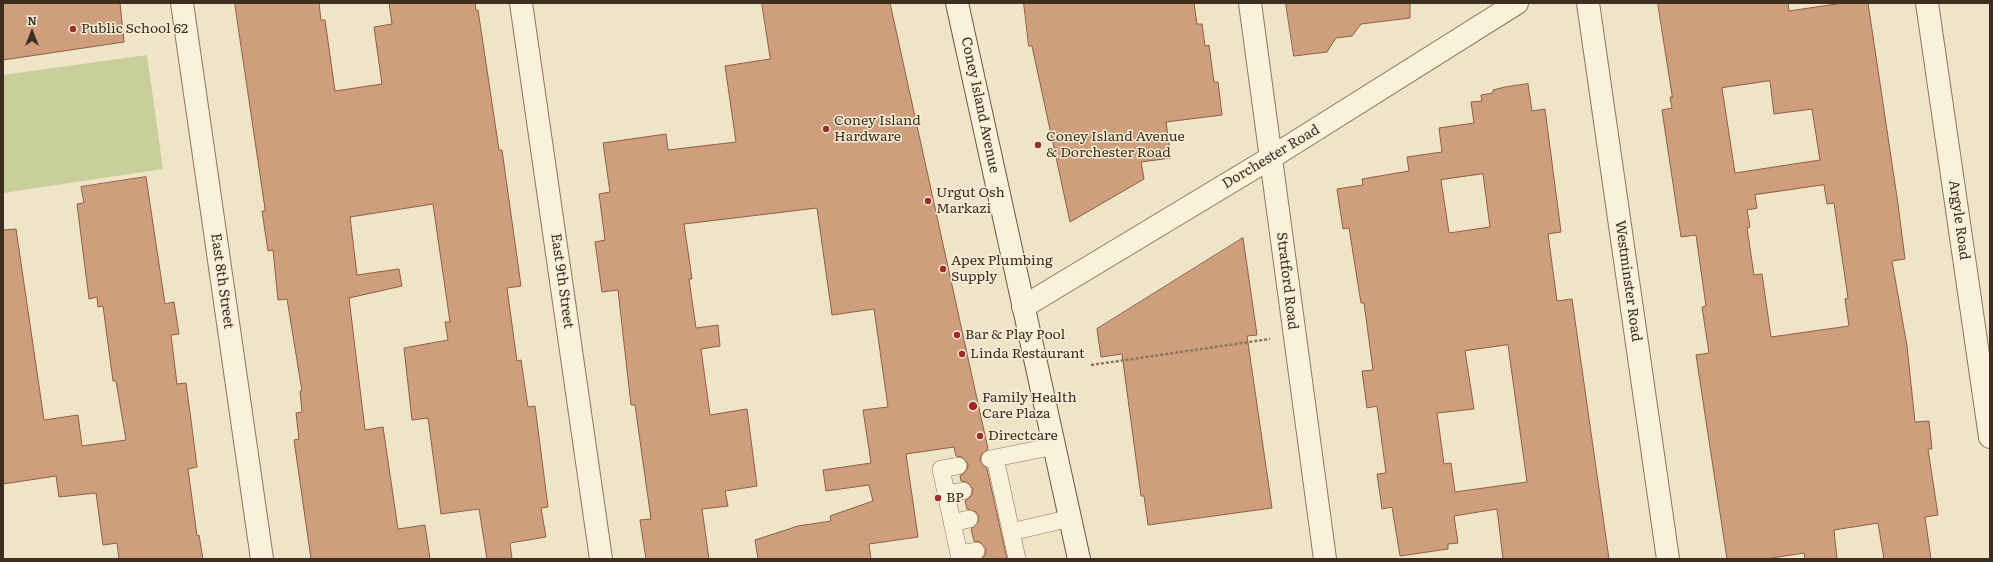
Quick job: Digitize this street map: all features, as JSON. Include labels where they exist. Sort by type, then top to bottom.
[{"type":"street","name":"East 8th Street","points":[[182,3],[262,559]]},
{"type":"street","name":"East 9th Street","points":[[521,3],[602,559]]},
{"type":"street","name":"Coney Island Avenue","points":[[957,3],[1079,559]]},
{"type":"street","name":"Stratford Road","points":[[1250,3],[1325,559]]},
{"type":"street","name":"Dorchester Road","points":[[1023,307],[1272,158],[1517,3]]},
{"type":"street","name":"Westminster Road","points":[[1588,3],[1668,559]]},
{"type":"street","name":"Argyle Road","points":[[1927,3],[1990,437]]},
{"type":"lane","points":[[1055,446],[992,458],[1012,545],[1071,518]]},
{"type":"lane","points":[[958,466],[941,469],[952,523],[960,557],[976,551]]},
{"type":"lane","points":[[946,494],[963,491]]},
{"type":"lane","points":[[952,523],[969,519]]},
{"type":"path","points":[[1091,365],[1294,336]]},
{"type":"green space","points":[[147,55],[163,169],[3,193],[3,75]]},
{"type":"building","name":"Public School 62","points":[[3,3],[120,3],[124,42],[3,60]]},
{"type":"building","points":[[235,3],[319,3],[321,20],[325,20],[335,91],[382,84],[374,27],[392,24],[389,3],[475,3],[476,10],[478,10],[499,150],[502,150],[521,286],[507,288],[517,361],[521,360],[528,407],[535,406],[548,507],[541,508],[546,537],[510,543],[512,559],[487,559],[479,509],[441,514],[428,418],[412,420],[404,348],[448,340],[445,322],[450,322],[433,204],[350,217],[357,275],[399,269],[402,286],[349,298],[365,430],[383,427],[398,529],[425,525],[430,559],[311,559],[294,440],[299,439],[296,413],[302,412],[300,391],[302,391],[287,299],[278,300],[273,250],[268,251],[262,211],[265,211]]},
{"type":"building","points":[[762,3],[890,3],[988,449],[981,455],[980,461],[987,469],[1007,559],[982,559],[985,555],[986,549],[980,542],[974,541],[971,529],[978,522],[979,516],[976,512],[967,509],[965,501],[972,495],[973,489],[967,482],[961,481],[960,476],[967,470],[968,464],[962,457],[956,456],[954,447],[906,454],[918,537],[869,544],[871,559],[758,559],[755,540],[798,526],[831,521],[830,516],[873,501],[869,485],[826,491],[823,470],[871,463],[863,410],[888,407],[874,309],[832,315],[817,208],[684,224],[692,279],[689,279],[696,328],[718,325],[720,346],[701,349],[710,415],[747,409],[757,486],[725,491],[728,506],[702,509],[709,559],[646,559],[640,520],[651,519],[635,405],[631,405],[618,290],[602,292],[595,242],[605,240],[599,194],[610,192],[603,143],[666,134],[668,150],[736,142],[725,66],[770,59]]},
{"type":"building","points":[[1024,3],[1194,3],[1197,24],[1202,24],[1205,46],[1209,45],[1214,82],[1218,82],[1222,115],[1166,122],[1171,158],[1141,162],[1144,179],[1070,222],[1032,46],[1029,46]]},
{"type":"building","points":[[1286,3],[1410,3],[1410,18],[1361,24],[1352,36],[1336,38],[1327,52],[1294,56]]},
{"type":"building","points":[[1658,3],[1788,3],[1789,11],[1843,3],[1868,3],[1905,259],[1892,261],[1907,346],[1915,422],[1929,421],[1932,449],[1928,449],[1938,515],[1925,517],[1931,559],[1884,559],[1878,523],[1834,530],[1837,559],[1805,559],[1804,553],[1765,559],[1727,559],[1696,355],[1709,353],[1702,307],[1706,306],[1696,235],[1681,237],[1662,110],[1672,108],[1670,97],[1672,97]],"holes":[[[1770,81],[1774,114],[1812,109],[1820,160],[1735,173],[1722,88]],[[1824,185],[1827,204],[1834,203],[1848,298],[1845,299],[1849,326],[1771,337],[1762,274],[1754,275],[1747,228],[1750,227],[1747,210],[1757,208],[1755,195]]]},
{"type":"building","points":[[1528,84],[1532,111],[1545,109],[1561,232],[1548,234],[1557,301],[1572,299],[1609,559],[1503,559],[1497,509],[1454,516],[1458,543],[1448,544],[1448,549],[1400,556],[1392,507],[1382,509],[1377,474],[1386,473],[1377,406],[1367,408],[1362,371],[1373,370],[1364,303],[1361,303],[1349,228],[1343,229],[1337,189],[1363,185],[1362,179],[1409,171],[1407,157],[1442,152],[1439,128],[1474,123],[1471,102],[1482,101],[1481,95],[1493,93],[1493,90]],"holes":[[[1483,174],[1490,227],[1449,233],[1441,180]],[[1508,345],[1527,482],[1455,492],[1451,463],[1444,464],[1437,413],[1474,409],[1465,351]]]},
{"type":"building","points":[[146,177],[165,304],[174,302],[179,334],[171,335],[177,384],[186,383],[197,467],[188,469],[197,536],[199,535],[203,559],[119,559],[117,543],[103,545],[96,493],[59,497],[56,476],[3,484],[3,230],[16,229],[44,420],[78,415],[82,446],[126,440],[116,381],[113,381],[103,306],[98,307],[97,297],[89,299],[77,204],[84,203],[81,187]]},
{"type":"building","points":[[1243,238],[1257,335],[1247,336],[1272,508],[1148,525],[1144,496],[1141,496],[1122,354],[1101,357],[1097,329]]},
{"type":"place","name":"Public School 62","points":[[73,29]]},
{"type":"place","name":"Coney Island Hardware","points":[[826,129]]},
{"type":"place","name":"Coney Island Avenue & Dorchester Road","points":[[1038,145]]},
{"type":"place","name":"Urgut Osh Markazi","points":[[928,201]]},
{"type":"place","name":"Apex Plumbing Supply","points":[[943,269]]},
{"type":"place","name":"Bar & Play Pool","points":[[957,335]]},
{"type":"place","name":"Linda Restaurant","points":[[962,354]]},
{"type":"place","name":"Family Health Care Plaza","points":[[973,406]]},
{"type":"place","name":"Directcare","points":[[980,436]]},
{"type":"place","name":"BP","points":[[938,498]]}]
